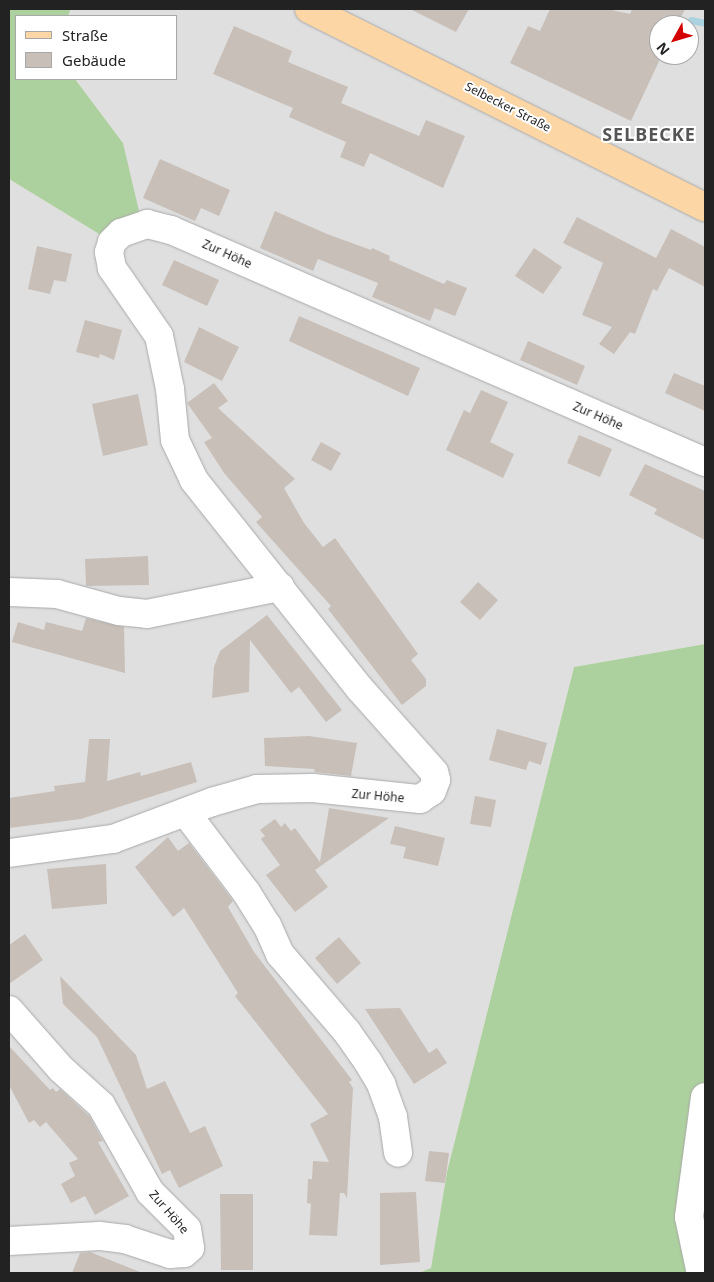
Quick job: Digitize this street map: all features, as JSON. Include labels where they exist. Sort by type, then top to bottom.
[{"type":"main road","name":"Selbecker Straße","points":[[309,9],[705,208]]},
{"type":"street","name":"Zur Höhe","points":[[9,853],[114,839],[212,802],[257,789],[313,788],[420,799],[432,791],[436,780],[434,772],[360,690],[194,480],[175,440],[170,389],[159,336],[112,268],[109,252],[112,242],[132,227],[147,224],[171,230],[705,462]]},
{"type":"street","points":[[9,592],[57,594],[119,611],[147,614],[280,587]]},
{"type":"street","points":[[186,813],[246,892],[267,925],[280,954],[347,1032],[368,1062],[380,1084],[393,1117],[398,1153]]},
{"type":"street","name":"Zur Höhe","points":[[9,1010],[61,1069],[100,1105],[150,1192],[187,1229],[190,1248],[184,1254],[170,1254],[125,1239],[99,1236],[9,1241]]},
{"type":"street","points":[[705,1097],[689,1217],[700,1269],[705,1270]]},
{"type":"shaded area","points":[[71,9],[705,9],[705,644],[574,667],[447,1172],[431,1269],[419,1273],[9,1273],[9,179],[104,237],[123,143],[76,80],[178,80],[178,15],[68,15]]},
{"type":"green space","points":[[9,9],[71,9],[68,15],[15,15],[15,80],[76,80],[123,143],[139,211],[104,237],[9,179]]},
{"type":"green space","points":[[705,644],[705,1273],[419,1273],[431,1268],[447,1172],[574,667]]},
{"type":"building","points":[[410,9],[469,9],[456,32]]},
{"type":"building","points":[[550,9],[607,9],[630,14],[632,9],[685,9],[682,15],[649,15],[649,65],[657,65],[631,121],[510,63],[528,26],[540,31]]},
{"type":"building","points":[[234,26],[292,51],[288,62],[348,87],[341,103],[419,136],[426,120],[465,136],[443,188],[370,153],[364,167],[340,157],[346,142],[289,117],[293,108],[213,74]]},
{"type":"building","points":[[160,159],[230,190],[219,216],[201,208],[195,221],[143,198]]},
{"type":"building","points":[[275,211],[327,234],[371,250],[372,248],[390,256],[389,260],[444,284],[447,280],[467,288],[455,316],[435,308],[430,321],[372,297],[378,283],[318,259],[313,271],[260,248]]},
{"type":"building","points":[[577,217],[656,258],[671,229],[705,247],[705,287],[669,268],[657,291],[653,289],[635,334],[630,332],[614,354],[599,344],[612,327],[582,315],[603,263],[563,243]]},
{"type":"building","points":[[37,246],[72,254],[66,282],[54,280],[50,294],[28,289]]},
{"type":"building","points":[[534,248],[562,267],[543,294],[515,276]]},
{"type":"building","points":[[174,260],[219,280],[207,306],[162,285]]},
{"type":"building","points":[[299,316],[420,368],[408,396],[289,341]]},
{"type":"building","points":[[85,320],[122,330],[114,360],[100,354],[99,358],[76,352]]},
{"type":"building","points":[[199,327],[239,347],[222,381],[184,362]]},
{"type":"building","points":[[528,341],[585,366],[577,385],[520,360]]},
{"type":"building","points":[[674,373],[705,386],[705,411],[665,393]]},
{"type":"building","points":[[214,383],[228,401],[218,408],[295,479],[284,488],[304,523],[323,547],[335,538],[418,654],[411,660],[426,679],[426,686],[402,705],[328,609],[331,606],[256,522],[262,517],[224,473],[204,442],[212,438],[187,403]]},
{"type":"building","points":[[481,390],[508,402],[490,442],[514,454],[503,478],[446,450],[464,410],[470,413]]},
{"type":"building","points":[[138,394],[148,445],[103,456],[92,404]]},
{"type":"building","points":[[579,435],[612,449],[600,477],[567,463]]},
{"type":"building","points":[[321,442],[341,453],[331,471],[311,460]]},
{"type":"building","points":[[645,464],[705,491],[705,540],[654,514],[657,509],[629,495]]},
{"type":"building","points":[[148,556],[149,585],[86,586],[85,559]]},
{"type":"building","points":[[478,582],[498,600],[480,620],[460,602]]},
{"type":"building","points":[[267,615],[342,710],[326,722],[299,687],[291,693],[250,640],[249,692],[212,698],[214,667],[220,651]]},
{"type":"building","points":[[86,618],[124,627],[125,673],[12,642],[18,622],[44,630],[46,622],[82,631]]},
{"type":"building","points":[[497,729],[547,743],[541,765],[529,761],[526,770],[489,760]]},
{"type":"building","points":[[309,736],[357,743],[351,776],[315,772],[314,769],[265,766],[264,738]]},
{"type":"building","points":[[89,739],[110,739],[107,781],[140,772],[141,776],[191,762],[197,782],[81,819],[9,828],[9,798],[55,791],[54,786],[85,782]]},
{"type":"building","points":[[475,796],[496,800],[491,827],[470,824]]},
{"type":"building","points":[[329,808],[389,818],[315,870],[328,887],[295,912],[266,875],[280,865],[261,839],[265,836],[260,830],[275,819],[281,827],[285,823],[291,831],[295,828],[320,862]]},
{"type":"building","points":[[395,826],[445,838],[438,866],[403,858],[406,847],[390,844]]},
{"type":"building","points":[[168,837],[178,851],[189,843],[233,901],[228,907],[254,952],[352,1080],[349,1082],[353,1088],[347,1198],[344,1193],[340,1193],[337,1236],[309,1235],[311,1204],[307,1203],[308,1179],[312,1179],[313,1161],[329,1162],[310,1124],[328,1114],[235,996],[238,993],[184,908],[173,917],[135,867]]},
{"type":"building","points":[[106,864],[107,904],[52,909],[47,869]]},
{"type":"building","points":[[25,934],[43,960],[9,984],[9,945]]},
{"type":"building","points":[[339,937],[361,963],[337,984],[315,958]]},
{"type":"building","points":[[60,976],[136,1055],[147,1089],[165,1081],[190,1133],[205,1126],[223,1166],[179,1188],[170,1170],[162,1174],[97,1037],[63,1004]]},
{"type":"building","points":[[400,1008],[429,1053],[437,1048],[447,1063],[414,1084],[365,1009]]},
{"type":"building","points":[[9,1046],[50,1090],[53,1088],[56,1092],[60,1089],[90,1117],[103,1141],[98,1142],[129,1196],[95,1215],[85,1196],[71,1203],[61,1184],[75,1176],[69,1163],[78,1159],[46,1122],[40,1127],[34,1120],[29,1123],[9,1085]]},
{"type":"building","points":[[429,1151],[449,1153],[445,1183],[425,1181]]},
{"type":"building","points":[[416,1192],[420,1262],[380,1265],[380,1193]]},
{"type":"building","points":[[220,1194],[253,1194],[253,1270],[221,1270]]},
{"type":"building","points":[[90,1252],[140,1273],[72,1273],[80,1253]]},
{"type":"waterway","points":[[699,22],[705,23]]},
{"type":"district","name":"SELBECKE","points":[[649,134]]}]
